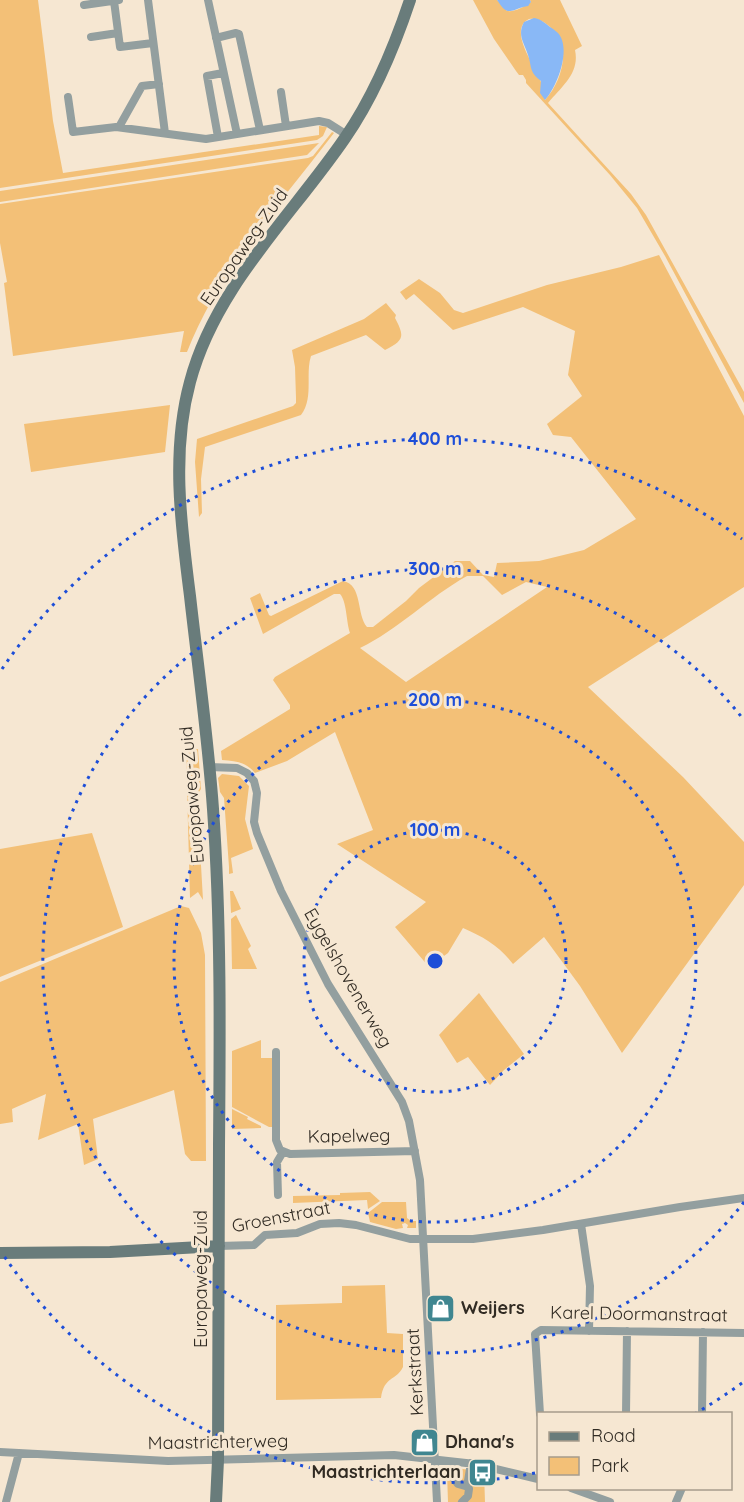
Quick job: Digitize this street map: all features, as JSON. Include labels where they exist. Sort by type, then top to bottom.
[{"type":"street","points":[[84,5],[119,0]]},
{"type":"street","points":[[148,0],[165,133]]},
{"type":"street","points":[[208,0],[237,134]]},
{"type":"street","name":"Europaweg-Zuid","points":[[216,1502],[219,921],[209,767],[182,532],[180,438],[185,404],[199,353],[207,334],[229,295],[268,238],[347,135],[369,98],[389,56],[410,0]]},
{"type":"street","points":[[114,1],[120,48],[153,43]]},
{"type":"street","points":[[91,37],[118,33]]},
{"type":"street","points":[[216,38],[239,34],[260,130]]},
{"type":"street","points":[[218,137],[207,76],[223,73]]},
{"type":"street","points":[[119,127],[142,86],[159,84]]},
{"type":"street","points":[[281,92],[286,126]]},
{"type":"street","points":[[68,97],[73,132],[119,127],[204,139],[323,122],[347,135]]},
{"type":"street","name":"Eygelshovenerweg","points":[[209,767],[227,766],[243,770],[254,782],[257,793],[254,822],[265,855],[328,984],[402,1102],[416,1151],[424,1240]]},
{"type":"street","name":"Kapelweg","points":[[276,1052],[276,1140],[278,1148],[283,1152],[290,1154],[416,1151]]},
{"type":"street","name":"Kapelweg","points":[[278,1195],[278,1162],[283,1152]]},
{"type":"street","name":"Groenstraat","points":[[0,1253],[110,1252],[254,1245],[265,1235],[297,1233],[320,1224],[339,1223],[410,1239],[473,1239],[744,1198]]},
{"type":"street","points":[[581,1224],[590,1287],[589,1330]]},
{"type":"street","name":"Kerkstraat","points":[[424,1240],[437,1502]]},
{"type":"street","name":"Karel Doormanstraat","points":[[540,1412],[535,1334],[541,1329],[744,1332]]},
{"type":"street","points":[[626,1412],[627,1331]]},
{"type":"street","points":[[702,1412],[703,1332]]},
{"type":"street","name":"Maastrichterweg","points":[[0,1452],[168,1461],[380,1454],[436,1459]]},
{"type":"street","points":[[6,1502],[19,1453]]},
{"type":"street","points":[[436,1459],[537,1476]]},
{"type":"street","points":[[462,1502],[468,1496],[467,1485],[471,1463]]},
{"type":"street","points":[[437,1474],[451,1475],[459,1484],[467,1485]]},
{"type":"street","points":[[576,1490],[606,1501]]},
{"type":"green space","points":[[0,0],[38,0],[53,121],[63,173],[319,135],[319,126],[327,127],[323,136],[317,140],[0,188]]},
{"type":"green space","points":[[473,0],[497,0],[507,11],[510,11],[522,7],[531,2],[530,0],[560,0],[582,46],[575,50],[575,66],[569,79],[548,103],[631,194],[646,215],[744,392],[744,403],[637,208],[526,83],[523,75],[519,75],[494,39]],"holes":[[[529,19],[538,20],[550,27],[557,34],[563,53],[560,73],[545,100],[541,82],[522,40],[523,24]]]},
{"type":"green space","points":[[332,132],[334,133],[249,242],[231,269],[200,323],[187,352],[180,352],[184,331],[13,356],[4,283],[7,282],[0,243],[0,204],[308,158],[313,156]]},
{"type":"green space","points":[[319,143],[307,155],[0,202],[0,191]]},
{"type":"green space","points":[[659,255],[744,416],[744,587],[588,687],[683,777],[744,842],[744,885],[622,1053],[580,986],[544,937],[513,964],[491,943],[463,928],[448,953],[429,967],[395,927],[426,902],[337,844],[373,830],[335,732],[287,761],[255,773],[248,766],[222,760],[221,751],[290,709],[290,705],[273,680],[275,677],[350,633],[344,602],[340,594],[334,594],[263,634],[250,598],[260,593],[271,616],[343,581],[354,588],[361,615],[367,627],[373,627],[455,561],[470,561],[483,575],[494,577],[497,563],[539,561],[584,550],[636,519],[571,437],[553,435],[547,424],[582,396],[568,375],[575,331],[523,307],[453,330],[414,294],[406,300],[400,292],[419,279],[440,293],[454,310],[463,313],[547,285]],"holes":[[[467,576],[483,576],[502,595],[526,582],[547,587],[406,682],[360,648],[374,641],[453,584]]]},
{"type":"green space","points":[[386,303],[396,315],[401,334],[396,343],[385,350],[366,335],[311,356],[307,401],[301,415],[205,447],[201,479],[202,513],[199,517],[195,462],[197,439],[293,406],[296,398],[292,350],[364,319]]},
{"type":"green space","points":[[170,405],[165,452],[31,472],[24,424]]},
{"type":"green space","points":[[198,749],[201,789],[197,795],[203,900],[198,892],[190,898],[186,751]]},
{"type":"green space","points":[[222,774],[239,776],[249,786],[245,819],[253,849],[231,858],[233,873],[229,874],[224,798],[220,792],[218,778]]},
{"type":"green space","points":[[92,833],[123,927],[0,977],[0,849]]},
{"type":"green space","points":[[230,891],[233,891],[241,909],[231,913]]},
{"type":"green space","points":[[181,906],[189,908],[201,933],[205,955],[206,1161],[191,1161],[185,1154],[174,1090],[93,1119],[98,1159],[84,1165],[78,1124],[38,1140],[46,1094],[12,1109],[13,1122],[0,1124],[0,982]]},
{"type":"green space","points":[[236,915],[251,946],[248,949],[257,969],[232,969],[231,919]]},
{"type":"green space","points":[[479,993],[524,1054],[490,1085],[468,1057],[457,1063],[439,1035]]},
{"type":"green space","points":[[261,1040],[261,1058],[272,1058],[272,1127],[232,1107],[232,1051]]},
{"type":"green space","points":[[232,1109],[248,1117],[247,1119],[261,1128],[232,1129]]},
{"type":"green space","points":[[370,1192],[380,1201],[368,1209],[367,1200],[293,1203],[293,1196]]},
{"type":"green space","points":[[382,1202],[406,1202],[407,1218],[416,1221],[416,1228],[407,1228],[408,1225],[405,1223],[402,1224],[403,1228],[396,1229],[370,1222],[368,1213]]},
{"type":"green space","points":[[385,1285],[387,1333],[403,1334],[403,1367],[387,1382],[381,1398],[276,1400],[276,1305],[342,1303],[342,1286]]},
{"type":"green space","points":[[449,1467],[484,1472],[485,1502],[448,1502],[447,1473],[444,1471]]},
{"type":"water","points":[[497,0],[530,0],[531,2],[528,6],[508,11]]},
{"type":"water","points":[[534,18],[543,21],[558,33],[564,48],[558,77],[545,100],[540,93],[541,81],[533,72],[521,35],[524,22]]},
{"type":"place","name":"Weijers","points":[[440,1308]]},
{"type":"place","name":"Dhana's","points":[[424,1442]]},
{"type":"place","name":"Maastrichterlaan","points":[[482,1472]]}]
